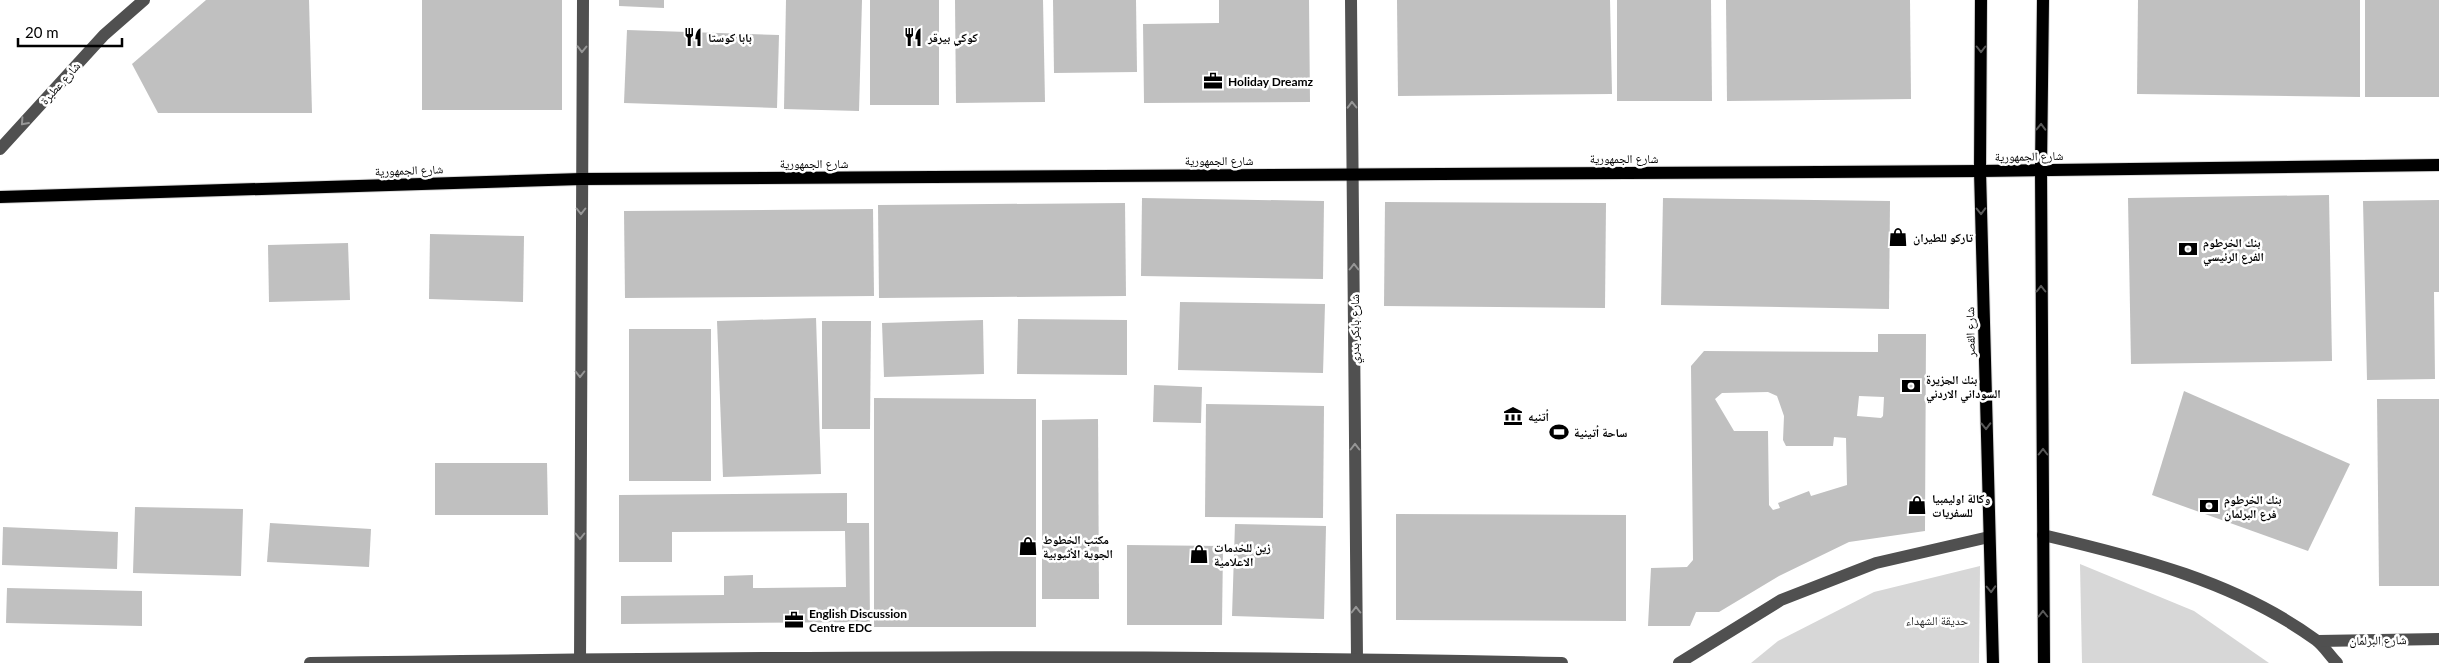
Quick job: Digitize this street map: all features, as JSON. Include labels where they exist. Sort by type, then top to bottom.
[{"type":"main road","name":"شارع القصر","points":[[1981,0],[1980,171],[1993,663]]},
{"type":"main road","points":[[2043,0],[2041,169],[2044,663]]},
{"type":"main road","name":"شارع الجمهورية","points":[[0,197],[581,179],[1353,173],[1980,171],[2439,165]]},
{"type":"street","name":"شارع عطبرة","points":[[0,149],[104,35],[144,0]]},
{"type":"street","points":[[580,661],[583,0]]},
{"type":"street","name":"شارع بابكر بدري","points":[[1351,0],[1356,658]]},
{"type":"street","points":[[2043,535],[2107,550],[2168,568],[2253,602],[2318,641],[2337,663]]},
{"type":"street","points":[[1679,663],[1781,600],[1876,563],[1989,537]]},
{"type":"street","name":"شارع البرلمان","points":[[2318,641],[2439,639]]},
{"type":"street","points":[[310,663],[1356,658],[1562,663]]},
{"type":"green space","points":[[2080,564],[2194,611],[2269,663],[2082,663]]},
{"type":"green space","name":"حديقة الشهداء","points":[[1980,566],[1979,663],[1751,663],[1778,641],[1874,592]]},
{"type":"building","points":[[206,0],[309,0],[312,113],[158,113],[132,64]]},
{"type":"building","points":[[422,0],[562,0],[562,110],[422,110]]},
{"type":"building","points":[[619,0],[664,0],[664,8],[619,6]]},
{"type":"building","points":[[786,0],[862,0],[859,111],[784,109]]},
{"type":"building","points":[[870,0],[939,0],[939,105],[870,105]]},
{"type":"building","points":[[955,0],[1043,0],[1045,102],[956,103]]},
{"type":"building","points":[[1053,0],[1136,0],[1137,72],[1054,73]]},
{"type":"building","points":[[1219,0],[1309,0],[1310,102],[1144,103],[1143,24],[1219,23]]},
{"type":"building","points":[[1397,0],[1610,0],[1612,94],[1398,96]]},
{"type":"building","points":[[1617,0],[1711,0],[1712,101],[1617,101]]},
{"type":"building","points":[[1726,0],[1910,0],[1911,99],[1727,101]]},
{"type":"building","points":[[2138,0],[2360,0],[2360,97],[2137,94]]},
{"type":"building","points":[[2365,0],[2439,0],[2439,97],[2365,97]]},
{"type":"building","points":[[627,30],[779,35],[777,108],[624,103]]},
{"type":"building","points":[[2329,195],[2332,361],[2131,364],[2128,198]]},
{"type":"building","points":[[1142,198],[1324,201],[1323,279],[1141,276]]},
{"type":"building","points":[[1663,198],[1890,201],[1889,309],[1661,305]]},
{"type":"building","points":[[2439,200],[2439,292],[2434,292],[2435,379],[2367,380],[2363,201]]},
{"type":"building","points":[[1385,202],[1606,203],[1605,308],[1384,306]]},
{"type":"building","points":[[1125,203],[1126,296],[879,298],[878,205]]},
{"type":"building","points":[[873,209],[874,296],[625,298],[624,211]]},
{"type":"building","points":[[430,234],[524,236],[523,302],[429,299]]},
{"type":"building","points":[[348,243],[350,300],[269,302],[268,245]]},
{"type":"building","points":[[1180,302],[1325,304],[1323,373],[1178,370]]},
{"type":"building","points":[[816,318],[821,474],[723,477],[717,321]]},
{"type":"building","points":[[1018,319],[1127,320],[1127,375],[1017,374]]},
{"type":"building","points":[[983,320],[984,374],[884,377],[882,323]]},
{"type":"building","points":[[822,321],[871,321],[870,429],[822,429]]},
{"type":"building","points":[[629,329],[711,329],[711,481],[629,481]]},
{"type":"building","points":[[1878,334],[1926,334],[1925,531],[1849,542],[1779,576],[1719,612],[1696,612],[1690,626],[1648,626],[1651,568],[1687,567],[1693,560],[1691,366],[1704,351],[1878,352]],"holes":[[[1768,392],[1777,396],[1784,416],[1783,440],[1786,446],[1833,446],[1834,437],[1846,438],[1847,485],[1811,496],[1809,491],[1778,503],[1780,508],[1773,510],[1769,505],[1768,431],[1734,431],[1715,399],[1722,393]],[[1859,396],[1884,397],[1883,416],[1881,418],[1857,416]]]},
{"type":"building","points":[[1154,385],[1202,387],[1201,423],[1153,422]]},
{"type":"building","points":[[2184,391],[2350,464],[2308,551],[2152,495]]},
{"type":"building","points":[[874,398],[1036,399],[1036,627],[874,627]]},
{"type":"building","points":[[2377,399],[2439,399],[2439,586],[2379,586]]},
{"type":"building","points":[[1206,404],[1324,406],[1323,518],[1205,517]]},
{"type":"building","points":[[1098,419],[1099,599],[1042,599],[1042,420]]},
{"type":"building","points":[[435,463],[547,463],[548,515],[435,515]]},
{"type":"building","points":[[847,493],[847,523],[869,523],[870,622],[621,624],[621,596],[724,595],[724,576],[753,575],[753,588],[846,587],[845,531],[672,532],[672,562],[619,562],[619,495]]},
{"type":"building","points":[[135,507],[243,509],[241,576],[133,573]]},
{"type":"building","points":[[1396,514],[1626,515],[1626,621],[1396,620]]},
{"type":"building","points":[[270,523],[371,529],[369,567],[267,562]]},
{"type":"building","points":[[1235,524],[1326,526],[1324,619],[1232,616]]},
{"type":"building","points":[[3,527],[118,532],[117,569],[2,565]]},
{"type":"building","points":[[1127,545],[1223,546],[1222,625],[1127,625]]},
{"type":"building","points":[[7,588],[142,591],[142,626],[6,623]]},
{"type":"place","name":"بابا كوستا","points":[[693,37]]},
{"type":"place","name":"كوكي بيرقر","points":[[913,37]]},
{"type":"place","name":"Holiday Dreamz","points":[[1213,81]]},
{"type":"place","name":"تاركو للطيران","points":[[1898,237]]},
{"type":"place","name":"بنك الخرطوم الفرع الرئيسي","points":[[2188,249]]},
{"type":"place","name":"بنك الجزيرة السوداني الاردني","points":[[1911,386]]},
{"type":"place","name":"أتنيه","points":[[1513,416]]},
{"type":"place","name":"ساحة أتينية","points":[[1559,432]]},
{"type":"place","name":"وكالة اوليمبيا للسفريات","points":[[1917,505]]},
{"type":"place","name":"بنك الخرطوم فرع البرلمان","points":[[2209,506]]},
{"type":"place","name":"مكتب الخطوط الجوية الأثيوبية","points":[[1028,546]]},
{"type":"place","name":"زين للخدمات الاعلامية","points":[[1199,554]]},
{"type":"place","name":"English Discussion Centre EDC","points":[[794,620]]}]
